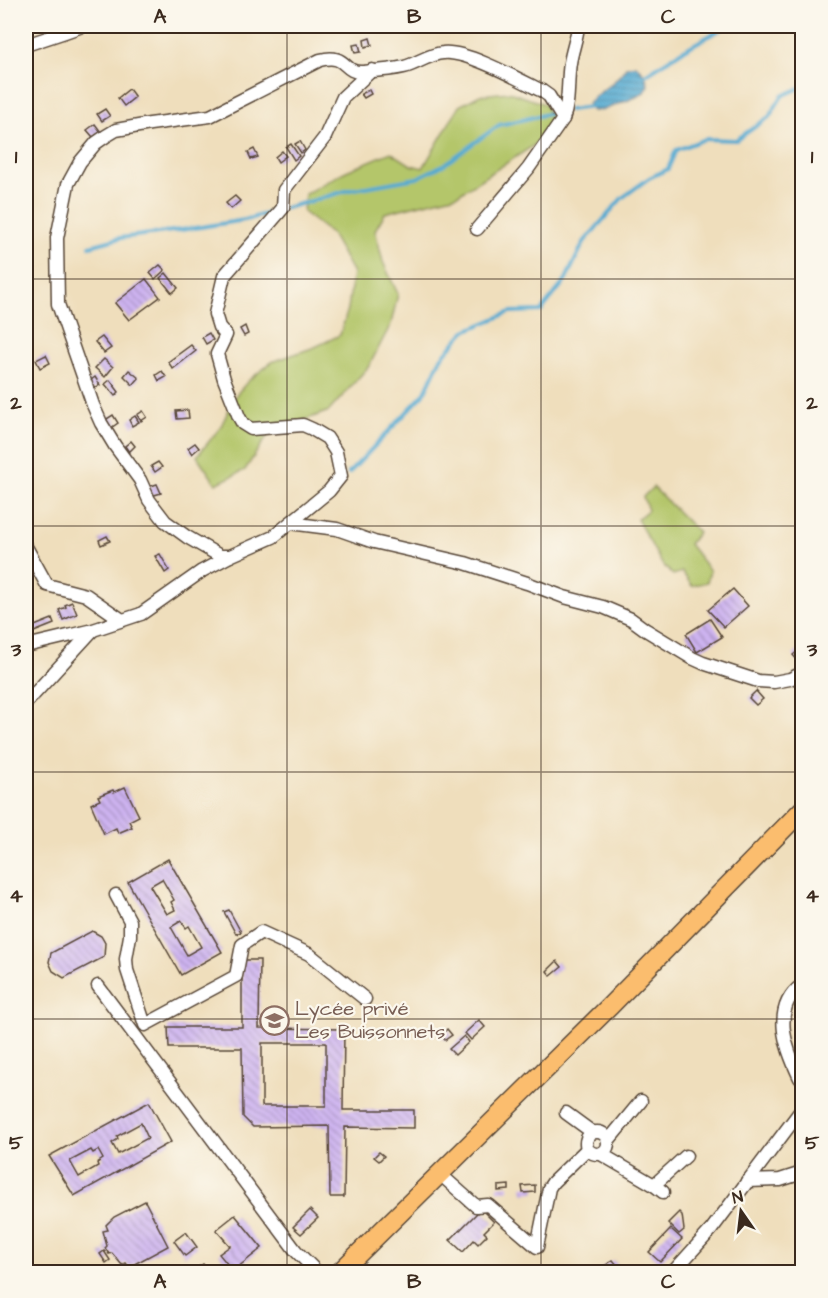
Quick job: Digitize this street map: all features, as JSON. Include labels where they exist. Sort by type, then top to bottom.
[{"type":"highway","points":[[340,1272],[610,1006],[802,810]]},
{"type":"street","points":[[26,45],[82,26]]},
{"type":"street","points":[[477,229],[528,169],[563,119],[567,110],[570,63],[578,26]]},
{"type":"street","points":[[230,556],[220,556],[165,521],[149,500],[140,480],[115,446],[93,405],[58,304],[56,276],[57,238],[69,184],[81,162],[96,143],[116,130],[210,116],[320,60],[330,58],[340,59],[351,71],[359,72],[405,66],[440,53],[451,52],[465,56],[542,91],[549,96],[563,119]]},
{"type":"street","points":[[26,646],[93,630],[141,614],[202,571],[273,537],[329,491],[341,476],[336,452],[327,438],[312,429],[303,425],[251,429],[243,424],[238,417],[219,365],[218,354],[226,335],[217,322],[215,314],[224,276],[283,208],[284,190],[325,137],[343,98],[372,70]]},
{"type":"street","points":[[290,523],[337,529],[374,542],[465,563],[564,597],[603,607],[631,620],[692,658],[758,681],[774,682],[790,679],[802,673]]},
{"type":"street","points":[[26,547],[47,585],[86,595],[122,620]]},
{"type":"street","points":[[26,703],[93,630]]},
{"type":"street","points":[[116,895],[130,921],[127,970],[145,1025],[144,1047]]},
{"type":"street","points":[[145,1025],[236,976],[242,945],[261,932],[309,954],[365,999]]},
{"type":"street","points":[[800,1078],[784,1035],[783,1010],[795,990],[802,985]]},
{"type":"street","points":[[98,986],[296,1251],[317,1272]]},
{"type":"street","points":[[601,1154],[607,1149],[608,1141],[641,1101]]},
{"type":"street","points":[[673,1272],[711,1230],[802,1109]]},
{"type":"street","points":[[566,1113],[592,1132],[604,1134],[608,1141]]},
{"type":"street","points":[[592,1132],[586,1139],[587,1149],[593,1154],[601,1154],[658,1189],[686,1156]]},
{"type":"street","points":[[440,1174],[476,1206],[488,1205],[537,1247],[552,1182],[587,1149]]},
{"type":"street","points":[[747,1180],[780,1180],[802,1173]]},
{"type":"green space","points":[[509,92],[545,104],[553,124],[533,146],[457,195],[385,213],[375,230],[383,262],[398,294],[391,324],[369,366],[329,411],[269,433],[245,470],[216,484],[197,456],[220,428],[236,395],[248,381],[272,362],[315,347],[340,335],[348,309],[353,273],[331,234],[303,212],[305,194],[344,172],[391,152],[411,165],[423,168],[459,106],[480,95]]},
{"type":"green space","points":[[653,487],[698,532],[689,544],[710,571],[707,582],[692,586],[682,572],[673,575],[662,564],[637,519],[648,510],[643,497]]},
{"type":"water","points":[[636,65],[645,75],[648,85],[644,92],[603,110],[593,111],[588,103],[618,78],[626,67]]},
{"type":"building","points":[[370,38],[372,45],[365,47],[364,40]]},
{"type":"building","points":[[359,44],[361,52],[355,53],[353,45]]},
{"type":"building","points":[[129,89],[135,97],[124,106],[118,98]]},
{"type":"building","points":[[369,90],[371,94],[364,98],[361,94]]},
{"type":"building","points":[[105,109],[110,116],[102,121],[97,114]]},
{"type":"building","points":[[95,124],[101,132],[93,137],[87,130]]},
{"type":"building","points":[[300,141],[305,150],[301,153],[295,144]]},
{"type":"building","points":[[291,144],[299,156],[294,160],[286,147]]},
{"type":"building","points":[[254,149],[258,157],[251,159],[248,152]]},
{"type":"building","points":[[282,151],[286,156],[278,162],[275,157]]},
{"type":"building","points":[[235,196],[240,201],[231,209],[226,203]]},
{"type":"building","points":[[160,265],[165,270],[155,279],[150,273]]},
{"type":"building","points":[[166,273],[178,288],[172,293],[160,278]]},
{"type":"building","points":[[146,279],[160,297],[129,320],[115,303]]},
{"type":"building","points":[[245,326],[248,334],[244,336],[240,329]]},
{"type":"building","points":[[209,333],[213,340],[206,344],[202,337]]},
{"type":"building","points":[[102,337],[111,348],[104,353],[95,342]]},
{"type":"building","points":[[191,345],[196,351],[173,369],[168,362]]},
{"type":"building","points":[[46,355],[50,363],[40,368],[36,360]]},
{"type":"building","points":[[104,359],[113,367],[105,377],[95,368]]},
{"type":"building","points":[[129,370],[139,378],[133,385],[124,376]]},
{"type":"building","points":[[162,371],[166,377],[159,381],[156,375]]},
{"type":"building","points":[[95,377],[100,385],[90,391],[86,384]]},
{"type":"building","points":[[110,380],[119,392],[115,396],[105,384]]},
{"type":"building","points":[[188,410],[189,418],[177,419],[176,411]]},
{"type":"building","points":[[143,411],[147,417],[141,421],[137,415]]},
{"type":"building","points":[[113,415],[118,423],[108,430],[102,422]]},
{"type":"building","points":[[135,416],[139,422],[132,426],[129,420]]},
{"type":"building","points":[[131,441],[135,446],[129,452],[125,446]]},
{"type":"building","points":[[195,443],[199,448],[192,454],[188,448]]},
{"type":"building","points":[[158,462],[162,467],[155,472],[151,466]]},
{"type":"building","points":[[157,484],[161,493],[151,496],[148,487]]},
{"type":"building","points":[[107,536],[110,541],[101,545],[99,540]]},
{"type":"building","points":[[160,554],[169,570],[165,573],[155,556]]},
{"type":"building","points":[[733,589],[748,606],[724,627],[708,610]]},
{"type":"building","points":[[72,602],[77,614],[63,620],[59,610]]},
{"type":"building","points":[[52,619],[54,624],[34,632],[32,627]]},
{"type":"building","points":[[710,619],[722,637],[697,652],[686,634]]},
{"type":"building","points":[[800,649],[802,660],[800,663],[793,655]]},
{"type":"building","points":[[756,691],[763,699],[756,705],[749,698]]},
{"type":"building","points":[[125,787],[139,816],[129,821],[132,827],[118,833],[116,828],[104,834],[91,804],[100,800],[98,796]]},
{"type":"building","points":[[168,859],[222,952],[181,975],[128,882]],"holes":[[[162,879],[174,900],[171,902],[175,910],[167,914],[150,886]],[[181,921],[186,928],[189,926],[201,947],[187,955],[171,927]]]},
{"type":"building","points":[[229,910],[241,932],[236,934],[224,912]]},
{"type":"building","points":[[92,931],[101,936],[105,943],[104,957],[64,978],[53,971],[49,962],[51,953]]},
{"type":"building","points":[[242,960],[260,960],[259,1028],[344,1029],[343,1110],[414,1110],[414,1128],[345,1127],[344,1197],[330,1197],[329,1126],[253,1127],[243,1117],[242,1048],[169,1048],[168,1027],[242,1027]],"holes":[[[262,1043],[326,1043],[326,1106],[262,1106]]]},
{"type":"building","points":[[557,961],[562,967],[551,976],[547,971]]},
{"type":"building","points":[[479,1020],[485,1027],[471,1040],[465,1033]]},
{"type":"building","points":[[447,1029],[452,1035],[445,1040],[441,1035]]},
{"type":"building","points":[[464,1036],[469,1042],[455,1055],[449,1049]]},
{"type":"building","points":[[149,1102],[171,1142],[74,1196],[49,1156]],"holes":[[[141,1123],[148,1138],[118,1154],[112,1143],[118,1139],[117,1136]],[[91,1150],[93,1153],[98,1150],[103,1159],[97,1163],[98,1166],[79,1177],[70,1161]]]},
{"type":"building","points":[[379,1152],[384,1156],[379,1161],[374,1157]]},
{"type":"building","points":[[509,1185],[509,1190],[498,1191],[498,1186]]},
{"type":"building","points":[[535,1185],[535,1192],[523,1193],[522,1186]]},
{"type":"building","points":[[145,1201],[168,1246],[129,1267],[126,1263],[122,1265],[105,1248],[107,1246],[103,1231],[108,1230],[106,1225],[114,1217]]},
{"type":"building","points":[[481,1209],[494,1222],[484,1232],[487,1235],[478,1244],[474,1240],[463,1252],[450,1240]]},
{"type":"building","points":[[310,1210],[318,1218],[301,1234],[293,1227]]},
{"type":"building","points":[[679,1212],[682,1215],[684,1230],[679,1234],[668,1223]]},
{"type":"building","points":[[235,1215],[262,1248],[233,1271],[219,1254],[230,1246],[216,1230]]},
{"type":"building","points":[[671,1229],[682,1239],[660,1262],[649,1252]]},
{"type":"building","points":[[186,1232],[197,1247],[185,1256],[174,1241]]},
{"type":"building","points":[[104,1251],[110,1260],[106,1263],[100,1254]]},
{"type":"building","points":[[613,1260],[623,1272],[596,1272]]},
{"type":"building","points":[[203,1264],[209,1272],[191,1272]]},
{"type":"waterway","points":[[642,77],[727,26]]},
{"type":"waterway","points":[[349,473],[424,394],[441,358],[465,331],[511,312],[541,311],[565,281],[584,242],[622,198],[649,178],[668,169],[676,150],[705,139],[736,140],[769,117],[782,96],[802,87]]},
{"type":"waterway","points":[[569,110],[594,105]]},
{"type":"waterway","points":[[285,208],[349,190],[417,178],[445,164],[499,125],[556,112]]},
{"type":"waterway","points":[[90,246],[120,238],[245,220],[275,211]]},
{"type":"place","name":"Lycée privé Les Buissonnets","points":[[274,1020]]}]
